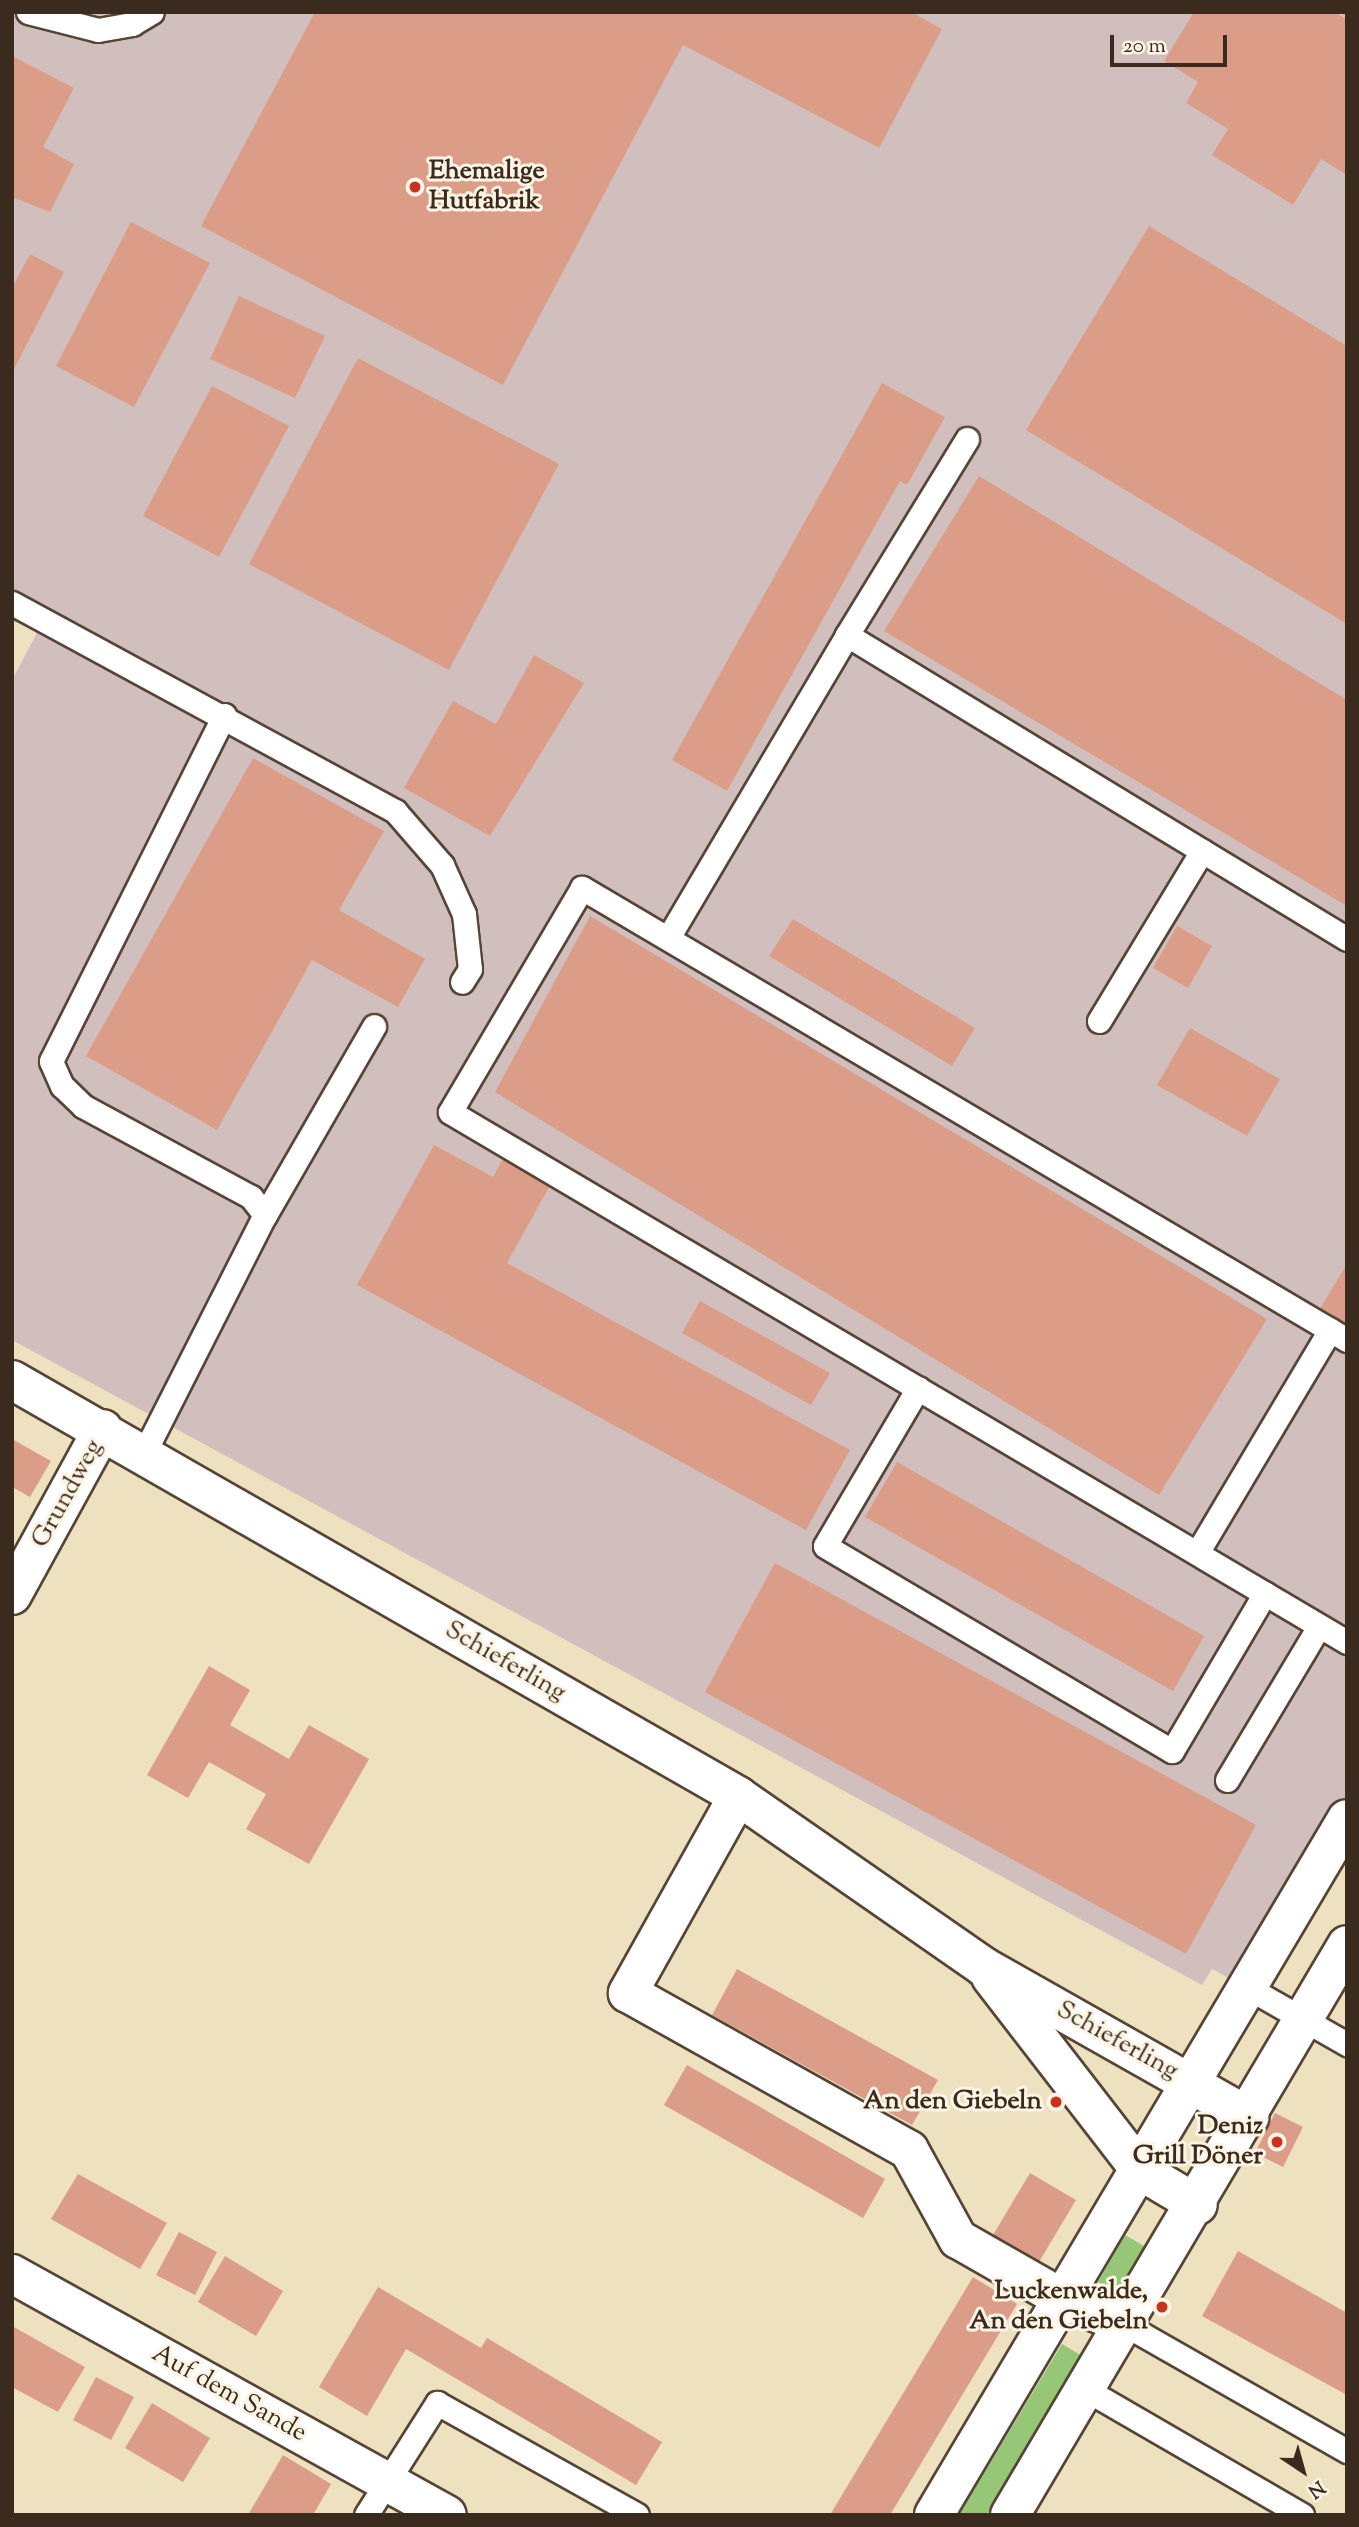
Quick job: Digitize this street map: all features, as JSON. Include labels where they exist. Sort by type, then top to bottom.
[{"type":"street","name":"Schieferling","points":[[12,1380],[103,1429],[738,1796],[984,1967],[1249,2117]]},
{"type":"street","name":"Grundweg","points":[[12,1595],[103,1429]]},
{"type":"street","points":[[738,1796],[628,1993],[909,2150],[958,2239],[1065,2300],[1124,2324]]},
{"type":"street","points":[[934,2515],[1141,2171],[1244,1985],[1347,1819]]},
{"type":"street","points":[[1010,2515],[1198,2205],[1347,1945]]},
{"type":"street","name":"Schieferling","points":[[984,1967],[1141,2171],[1198,2205]]},
{"type":"street","name":"Auf dem Sande","points":[[12,2274],[447,2515]]},
{"type":"lane","points":[[28,12],[98,30],[132,24],[152,12]]},
{"type":"lane","points":[[668,938],[847,635],[967,439]]},
{"type":"lane","points":[[12,603],[224,715],[395,811],[442,865],[464,914],[470,969],[462,982]]},
{"type":"lane","points":[[847,635],[1347,939]]},
{"type":"lane","points":[[224,715],[51,1061],[62,1086],[83,1106],[251,1197],[265,1215]]},
{"type":"lane","points":[[1099,1021],[1202,851]]},
{"type":"lane","points":[[1197,1553],[1338,1335],[582,888],[450,1112],[1347,1642]]},
{"type":"lane","points":[[144,1453],[265,1215],[374,1026]]},
{"type":"lane","points":[[918,1388],[825,1546],[1172,1751],[1265,1593]]},
{"type":"lane","points":[[1227,1780],[1319,1626]]},
{"type":"lane","points":[[1244,1985],[1347,2044]]},
{"type":"lane","points":[[1124,2324],[1347,2451]]},
{"type":"lane","points":[[1085,2389],[1273,2507],[1303,2515]]},
{"type":"lane","points":[[366,2515],[437,2403],[637,2515]]},
{"type":"shaded area","points":[[12,12],[1347,12],[1347,1862],[1262,1996],[1212,1969],[1202,1985],[12,1340],[12,680],[38,631],[12,621]]},
{"type":"green space","points":[[1125,2235],[1146,2247],[1119,2294],[1098,2282]]},
{"type":"green space","points":[[1062,2344],[1082,2356],[987,2515],[959,2515]]},
{"type":"building","name":"Ehemalige Hutfabrik","points":[[315,12],[911,12],[942,29],[879,148],[683,45],[503,385],[201,226]]},
{"type":"building","points":[[1194,12],[1335,12],[1347,20],[1347,175],[1321,159],[1293,205],[1212,155],[1228,129],[1186,103],[1198,82],[1164,61]]},
{"type":"building","points":[[12,56],[74,88],[43,147],[74,164],[50,212],[12,197]]},
{"type":"building","points":[[131,222],[210,263],[134,407],[56,366]]},
{"type":"building","points":[[1149,226],[1347,346],[1347,624],[1026,430]]},
{"type":"building","points":[[30,254],[64,272],[12,373],[12,288]]},
{"type":"building","points":[[239,296],[325,336],[295,398],[210,359]]},
{"type":"building","points":[[358,358],[559,464],[449,670],[249,564]]},
{"type":"building","points":[[882,383],[945,417],[907,485],[900,481],[727,791],[672,760]]},
{"type":"building","points":[[212,386],[289,426],[219,557],[143,516]]},
{"type":"building","points":[[979,476],[1347,700],[1347,906],[884,631]]},
{"type":"building","points":[[534,655],[584,683],[490,836],[404,788],[453,701],[496,724]]},
{"type":"building","points":[[253,758],[384,831],[339,910],[425,959],[398,1007],[312,960],[217,1130],[86,1056]]},
{"type":"building","points":[[590,916],[1267,1319],[1159,1495],[495,1092]]},
{"type":"building","points":[[793,919],[975,1028],[952,1066],[769,956]]},
{"type":"building","points":[[1177,926],[1212,946],[1188,988],[1153,968]]},
{"type":"building","points":[[1190,1028],[1280,1079],[1247,1136],[1157,1085]]},
{"type":"building","points":[[434,1145],[493,1177],[506,1154],[553,1180],[507,1263],[850,1450],[806,1530],[357,1285]]},
{"type":"building","points":[[1347,1264],[1347,1329],[1318,1312]]},
{"type":"building","points":[[700,1301],[830,1373],[811,1405],[682,1333]]},
{"type":"building","points":[[12,1439],[51,1461],[30,1497],[12,1487]]},
{"type":"building","points":[[897,1462],[1204,1636],[1173,1691],[865,1517]]},
{"type":"building","points":[[775,1563],[1256,1825],[1186,1954],[705,1692]]},
{"type":"building","points":[[209,1666],[250,1690],[230,1725],[289,1759],[309,1725],[369,1759],[309,1864],[246,1829],[266,1794],[209,1762],[188,1798],[147,1775]]},
{"type":"building","points":[[737,1969],[938,2080],[912,2125],[712,2015]]},
{"type":"building","points":[[687,2065],[885,2179],[863,2218],[664,2105]]},
{"type":"building","points":[[1275,2113],[1303,2127],[1283,2167],[1255,2153]]},
{"type":"building","points":[[1030,2173],[1076,2200],[1039,2262],[993,2235]]},
{"type":"building","points":[[78,2174],[167,2223],[140,2269],[51,2219]]},
{"type":"building","points":[[179,2232],[217,2252],[195,2295],[156,2275]]},
{"type":"building","points":[[1238,2251],[1347,2313],[1347,2395],[1202,2316]]},
{"type":"building","points":[[225,2256],[283,2291],[256,2336],[198,2302]]},
{"type":"building","points":[[973,2277],[1017,2304],[890,2515],[830,2515]]},
{"type":"building","points":[[378,2287],[481,2348],[487,2338],[662,2442],[636,2485],[406,2349],[367,2416],[319,2387]]},
{"type":"building","points":[[12,2326],[85,2367],[58,2412],[12,2387]]},
{"type":"building","points":[[96,2377],[134,2397],[111,2440],[73,2420]]},
{"type":"building","points":[[152,2403],[210,2438],[183,2482],[125,2448]]},
{"type":"building","points":[[283,2455],[331,2484],[313,2515],[248,2515]]},
{"type":"place","name":"Ehemalige Hutfabrik","points":[[415,187]]},
{"type":"place","name":"An den Giebeln","points":[[1056,2102]]},
{"type":"place","name":"Deniz Grill Döner","points":[[1277,2142]]},
{"type":"place","name":"Luckenwalde, An den Giebeln","points":[[1162,2307]]}]
